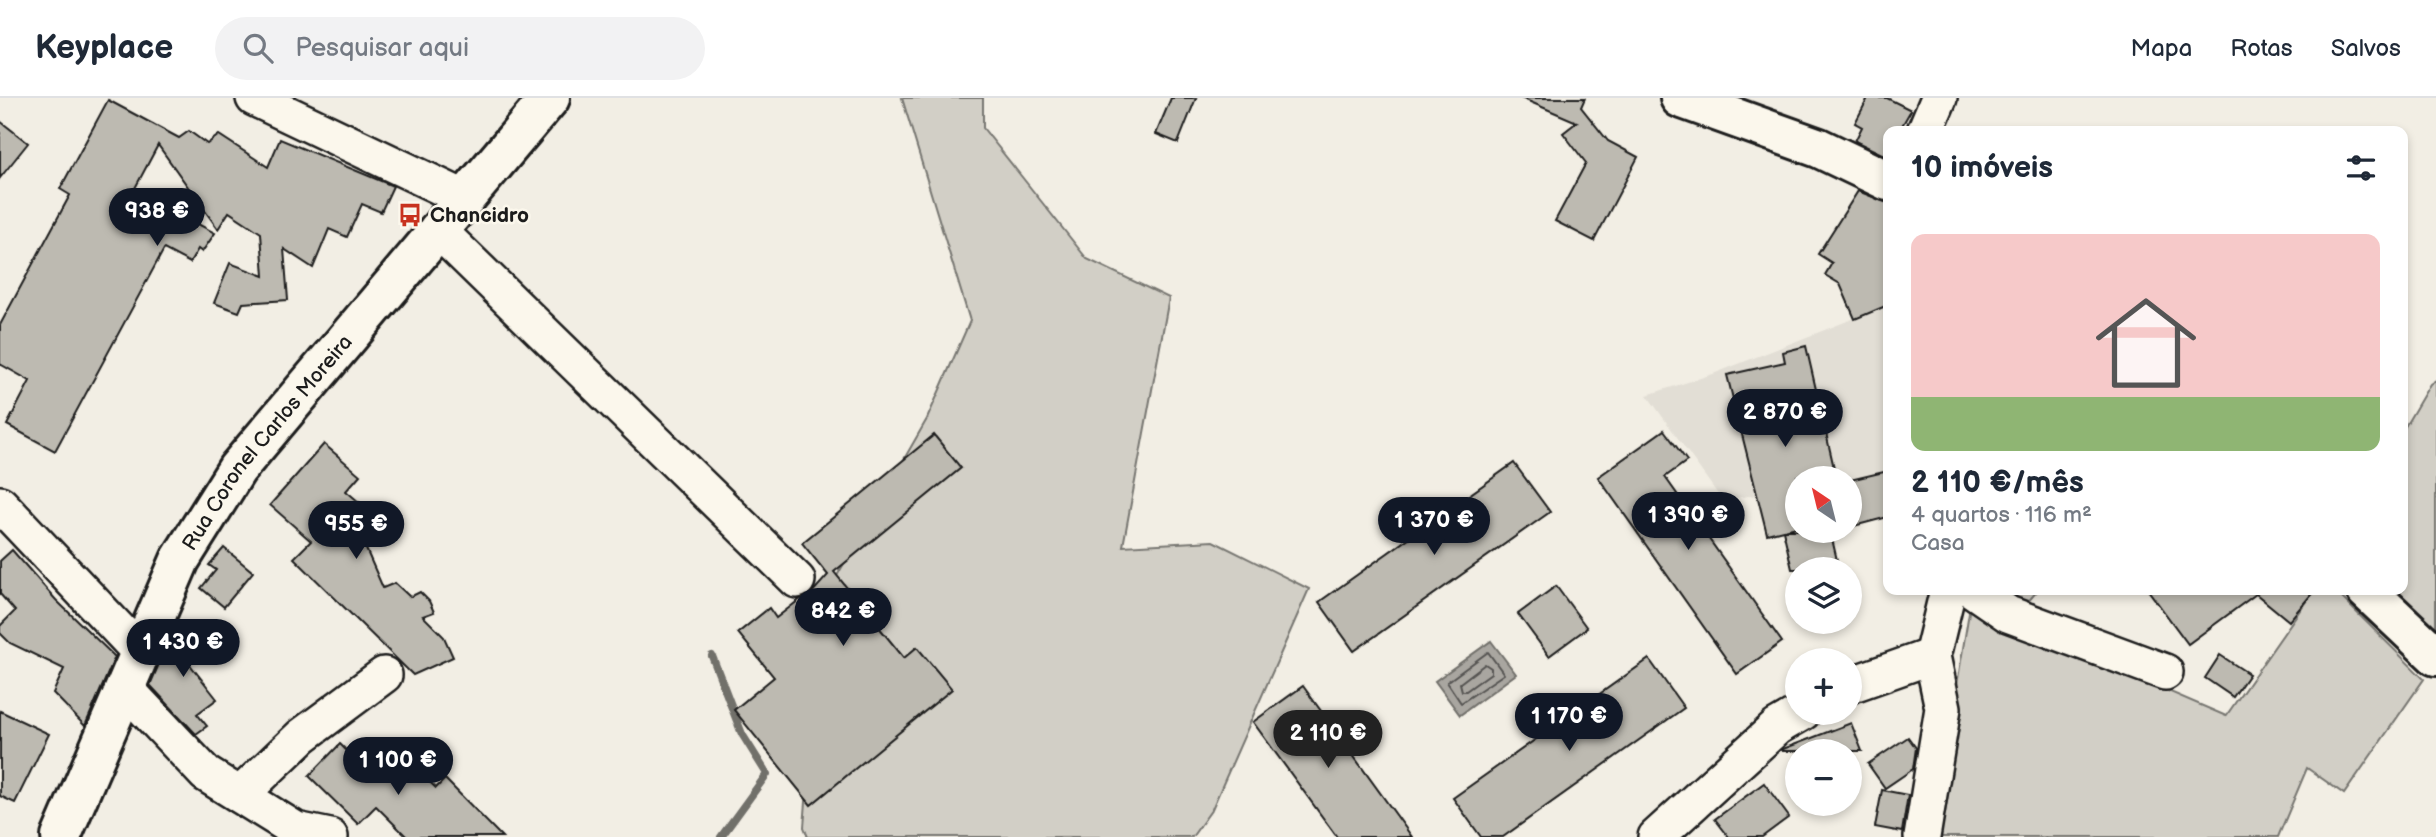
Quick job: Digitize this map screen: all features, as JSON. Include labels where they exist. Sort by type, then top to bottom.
[{"type":"main road","name":"Rua Coronel Carlos Moreira","points":[[61,837],[180,561],[237,469],[550,98]]},
{"type":"main road","points":[[1680,98],[1819,148],[1883,179]]},
{"type":"main road","points":[[2371,595],[2436,656]]},
{"type":"street","points":[[254,98],[464,198]]},
{"type":"street","points":[[1927,126],[1940,98]]},
{"type":"street","points":[[437,229],[797,580]]},
{"type":"street","points":[[0,504],[140,652]]},
{"type":"street","points":[[1922,837],[1943,708],[1932,656],[1947,595]]},
{"type":"street","points":[[1980,595],[2008,614],[2165,672]]},
{"type":"street","points":[[1862,681],[1932,656]]},
{"type":"street","points":[[240,796],[302,736],[384,675]]},
{"type":"street","points":[[125,688],[206,775],[295,834],[330,837]]},
{"type":"street","points":[[1656,837],[1785,722]]},
{"type":"shaded area","points":[[902,98],[983,98],[983,128],[1087,259],[1169,298],[1123,546],[1213,541],[1309,589],[1212,809],[1192,837],[808,837],[804,827],[822,602],[927,419],[970,321]]},
{"type":"shaded area","points":[[1883,307],[1883,476],[1862,478],[1862,466],[1785,466],[1785,491],[1722,500],[1647,395],[1713,374]]},
{"type":"shaded area","points":[[2436,380],[2436,635],[2394,595],[2408,595],[2408,421],[2430,384]]},
{"type":"shaded area","points":[[1968,595],[2034,595],[2010,623],[2226,716],[2311,595],[2339,595],[2424,679],[2344,794],[2307,768],[2278,837],[1932,837],[1970,606]]},
{"type":"water","points":[[1491,641],[1516,674],[1460,715],[1435,681]]},
{"type":"building","points":[[1171,98],[1196,98],[1178,143],[1156,134]]},
{"type":"building","points":[[1521,98],[1585,98],[1581,107],[1608,141],[1638,157],[1594,241],[1555,221],[1586,163],[1563,133],[1577,122]]},
{"type":"building","points":[[1868,98],[1887,98],[1911,110],[1902,126],[1883,126],[1883,155],[1855,141],[1862,127],[1855,123]]},
{"type":"building","points":[[108,100],[179,138],[189,131],[207,144],[219,135],[268,167],[280,139],[393,186],[381,212],[362,204],[347,237],[329,229],[313,268],[284,249],[288,300],[243,303],[239,312],[214,303],[230,263],[264,276],[261,233],[229,212],[218,229],[158,145],[134,190],[215,233],[202,252],[198,249],[190,263],[164,249],[55,451],[7,425],[30,381],[0,364],[0,325],[70,195],[60,189]]},
{"type":"building","points":[[0,121],[28,143],[0,178]]},
{"type":"building","points":[[1858,191],[1883,201],[1883,307],[1855,319],[1840,284],[1825,275],[1832,263],[1818,254]]},
{"type":"building","points":[[1806,346],[1834,466],[1785,466],[1785,539],[1783,530],[1767,534],[1727,375],[1785,362],[1783,352]]},
{"type":"building","points":[[1664,430],[1687,461],[1665,477],[1782,642],[1737,674],[1598,477]]},
{"type":"building","points":[[934,435],[961,468],[834,572],[904,658],[917,647],[952,689],[811,805],[734,710],[774,677],[738,633],[769,608],[776,618],[811,594],[828,575],[802,543]]},
{"type":"building","points":[[324,444],[360,475],[346,491],[392,530],[366,549],[383,588],[395,583],[410,597],[420,592],[429,601],[434,612],[423,616],[444,637],[453,657],[413,675],[294,558],[311,541],[270,505]]},
{"type":"building","points":[[1514,463],[1550,512],[1354,651],[1319,602]]},
{"type":"building","points":[[1883,472],[1883,518],[1862,524],[1862,477]]},
{"type":"building","points":[[1786,543],[1833,543],[1836,557],[1789,557]]},
{"type":"building","points":[[224,548],[253,572],[224,607],[201,588],[216,570],[209,565]]},
{"type":"building","points":[[12,550],[56,600],[115,657],[85,726],[53,693],[64,669],[10,643],[0,633],[0,626],[15,611],[0,594],[0,561]]},
{"type":"building","points":[[1556,586],[1587,628],[1549,656],[1518,614]]},
{"type":"building","points":[[2152,595],[2255,595],[2188,644]]},
{"type":"building","points":[[2257,595],[2311,595],[2289,621]]},
{"type":"building","points":[[176,624],[197,636],[207,647],[188,662],[217,699],[197,714],[207,726],[196,734],[150,685]]},
{"type":"building","points":[[2220,655],[2249,674],[2233,697],[2205,678]]},
{"type":"building","points":[[1649,659],[1684,708],[1503,837],[1481,837],[1453,798]]},
{"type":"building","points":[[1303,686],[1412,837],[1337,837],[1253,722]]},
{"type":"building","points":[[0,711],[49,734],[15,803],[0,796]]},
{"type":"building","points":[[1852,725],[1857,739],[1809,739]]},
{"type":"building","points":[[1908,737],[1916,748],[1913,769],[1885,788],[1868,764]]},
{"type":"building","points":[[340,744],[352,756],[363,745],[398,781],[413,766],[436,788],[445,779],[502,837],[407,837],[376,806],[358,824],[309,776]]},
{"type":"building","points":[[1764,783],[1785,812],[1785,816],[1789,817],[1762,837],[1729,837],[1715,819]]},
{"type":"building","points":[[1882,790],[1908,795],[1902,832],[1875,827]]},
{"type":"waterway","points":[[712,656],[742,734],[767,774],[721,837]]},
{"type":"place","name":"Chancidro","points":[[410,215]]}]
